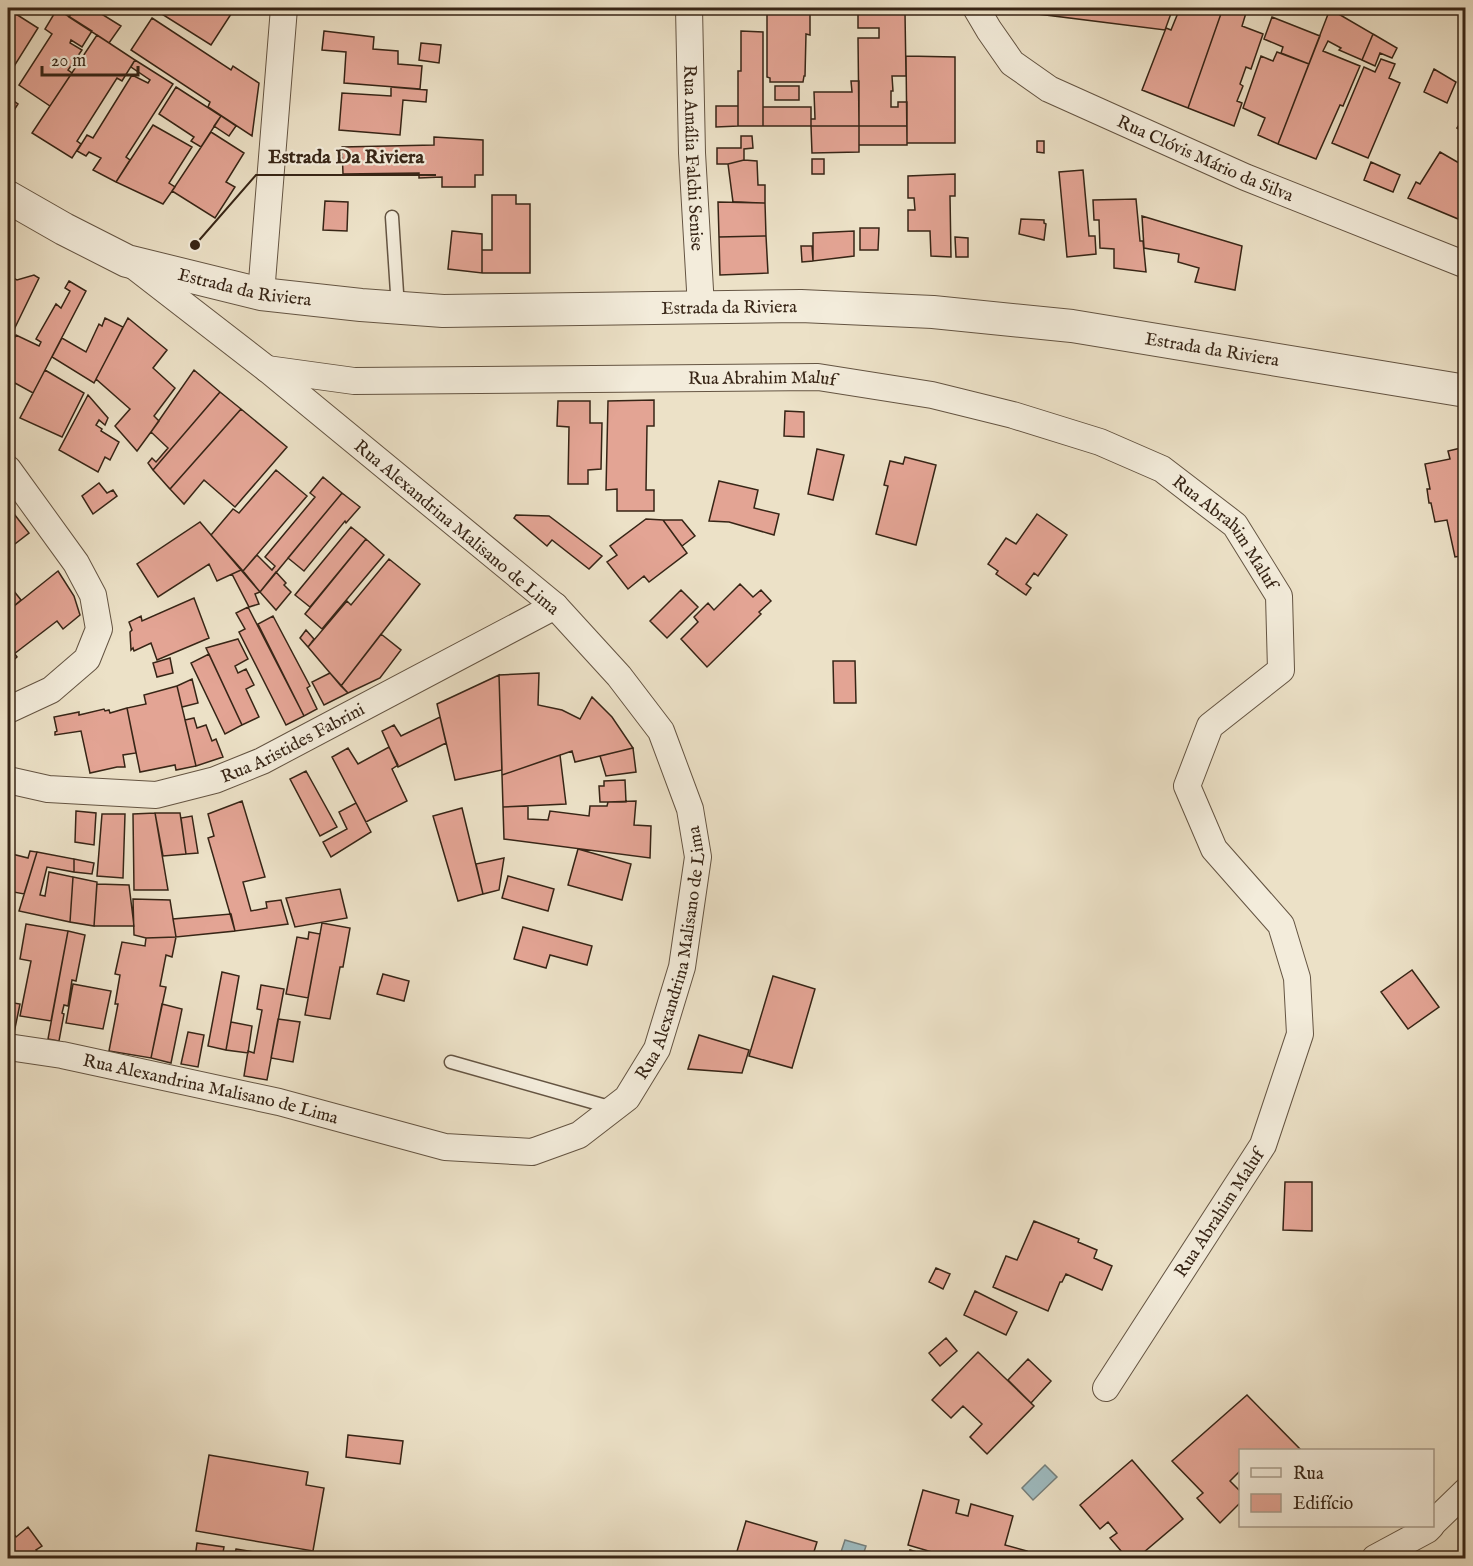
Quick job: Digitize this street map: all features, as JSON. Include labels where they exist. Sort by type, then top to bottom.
[{"type":"street","points":[[261,294],[284,8]]},
{"type":"street","name":"Rua Amália Falchi Senise","points":[[689,8],[692,153],[701,307]]},
{"type":"street","name":"Rua Clóvis Mário da Silva","points":[[976,8],[1012,63],[1050,89],[1245,177],[1466,265]]},
{"type":"street","name":"Estrada da Riviera","points":[[8,197],[64,229],[128,261],[261,294],[443,311],[801,306],[933,312],[1072,326],[1466,391]]},
{"type":"street","name":"Rua Alexandrina Malisano de Lima","points":[[8,1047],[62,1055],[279,1102],[445,1147],[532,1152],[579,1135],[627,1098],[657,1049],[682,967],[698,857],[690,809],[662,731],[619,676],[555,606],[267,369],[128,261]]},
{"type":"street","name":"Rua Abrahim Maluf","points":[[267,369],[354,381],[818,377],[932,395],[1012,415],[1100,442],[1162,469],[1235,525],[1279,596],[1281,670],[1210,726],[1187,786],[1214,849],[1281,925],[1298,978],[1300,1034],[1263,1145],[1106,1388]]},
{"type":"street","points":[[8,469],[76,562],[93,595],[99,629],[87,659],[51,690],[8,710]]},
{"type":"street","name":"Rua Aristides Fabrini","points":[[8,780],[48,789],[156,795],[215,780],[262,761],[555,606]]},
{"type":"street","points":[[1434,1523],[1466,1491]]},
{"type":"street","points":[[1375,1558],[1430,1527]]},
{"type":"lane","points":[[392,217],[398,308]]},
{"type":"lane","points":[[451,1062],[613,1108]]},
{"type":"water","points":[[1045,1465],[1057,1477],[1033,1500],[1022,1488]]},
{"type":"water","points":[[845,1540],[866,1546],[862,1558],[839,1558]]},
{"type":"building","points":[[75,8],[92,8],[121,26],[109,43],[69,17]]},
{"type":"building","points":[[159,8],[235,8],[211,45],[157,11]]},
{"type":"building","points":[[767,8],[810,8],[810,35],[806,34],[803,82],[770,82],[770,78],[767,77]]},
{"type":"building","points":[[858,8],[898,8],[905,13],[906,76],[892,76],[891,107],[898,107],[898,102],[907,102],[907,126],[859,126],[858,38],[879,38],[879,28],[858,28]]},
{"type":"building","points":[[1031,8],[1173,8],[1165,30],[1030,13]]},
{"type":"building","points":[[1180,8],[1223,8],[1188,108],[1142,90],[1166,28],[1171,30]]},
{"type":"building","points":[[1223,8],[1246,13],[1242,26],[1263,34],[1251,69],[1246,67],[1240,84],[1243,86],[1237,101],[1242,103],[1234,126],[1188,108]]},
{"type":"building","points":[[8,9],[38,28],[8,76]]},
{"type":"building","points":[[57,9],[92,31],[82,47],[71,40],[70,43],[82,50],[68,70],[72,73],[50,106],[19,85],[52,34],[45,29]]},
{"type":"building","points":[[1330,9],[1373,34],[1362,60],[1339,50],[1341,48],[1328,41],[1323,51],[1360,66],[1316,159],[1278,144]]},
{"type":"building","points":[[1272,17],[1320,36],[1309,64],[1281,53],[1283,47],[1264,39]]},
{"type":"building","points":[[152,18],[231,70],[233,66],[259,83],[252,136],[208,107],[210,102],[131,50]]},
{"type":"building","points":[[324,31],[374,37],[373,49],[398,51],[398,64],[422,66],[420,89],[344,83],[346,52],[322,50]]},
{"type":"building","points":[[741,31],[763,32],[763,126],[738,126]]},
{"type":"building","points":[[1373,34],[1397,48],[1392,58],[1380,53],[1375,66],[1362,60]]},
{"type":"building","points":[[97,35],[135,60],[122,81],[117,78],[77,141],[81,144],[72,158],[32,133]]},
{"type":"building","points":[[421,43],[441,45],[439,63],[419,60]]},
{"type":"building","points":[[1277,52],[1309,64],[1278,144],[1258,135],[1265,118],[1243,108],[1261,56],[1273,61]]},
{"type":"building","points":[[906,56],[955,57],[955,143],[907,143]]},
{"type":"building","points":[[1381,59],[1395,64],[1389,78],[1400,83],[1368,158],[1332,143],[1364,67],[1375,72]]},
{"type":"building","points":[[135,60],[173,84],[126,157],[130,160],[116,182],[93,170],[101,158],[89,152],[86,156],[77,151],[87,135],[93,138],[132,75],[148,83],[150,80],[131,67]]},
{"type":"building","points":[[1434,69],[1456,82],[1447,103],[1424,92]]},
{"type":"building","points":[[851,81],[859,81],[859,126],[811,126],[811,119],[815,119],[814,92],[852,92]]},
{"type":"building","points":[[775,86],[799,86],[799,100],[775,100]]},
{"type":"building","points":[[176,87],[221,116],[201,147],[191,141],[194,137],[159,114]]},
{"type":"building","points":[[391,87],[427,90],[426,102],[403,100],[400,135],[339,130],[342,93],[391,96]]},
{"type":"building","points":[[8,97],[18,104],[9,118],[8,117]]},
{"type":"building","points":[[716,106],[738,106],[738,126],[716,127]]},
{"type":"building","points":[[763,107],[811,107],[811,126],[763,126]]},
{"type":"building","points":[[1466,114],[1466,134],[1457,128]]},
{"type":"building","points":[[221,116],[236,126],[229,136],[214,126]]},
{"type":"building","points":[[153,125],[192,147],[169,183],[175,187],[163,204],[116,182]]},
{"type":"building","points":[[811,126],[859,126],[859,152],[812,153]]},
{"type":"building","points":[[859,126],[907,126],[907,145],[859,145]]},
{"type":"building","points":[[211,132],[244,153],[226,182],[235,187],[215,218],[172,191]]},
{"type":"building","points":[[741,136],[752,136],[753,148],[744,149],[744,160],[717,164],[717,148],[741,148]]},
{"type":"building","points":[[434,137],[483,140],[483,175],[475,175],[475,187],[442,187],[442,177],[419,178],[419,173],[343,174],[342,147],[434,145]]},
{"type":"building","points":[[1037,141],[1044,141],[1044,153],[1037,152]]},
{"type":"building","points":[[1440,152],[1466,167],[1466,218],[1463,221],[1408,198],[1416,182],[1420,184]]},
{"type":"building","points":[[812,159],[824,159],[824,174],[812,174]]},
{"type":"building","points":[[744,160],[757,161],[758,185],[765,185],[765,203],[733,202],[728,164]]},
{"type":"building","points":[[1371,162],[1400,175],[1393,192],[1364,180]]},
{"type":"building","points":[[1083,170],[1089,236],[1095,236],[1096,254],[1067,257],[1059,172]]},
{"type":"building","points":[[955,174],[955,196],[950,196],[951,257],[931,256],[930,231],[908,231],[908,210],[915,210],[914,198],[908,198],[908,176]]},
{"type":"building","points":[[492,195],[516,195],[516,204],[530,204],[530,273],[482,273],[482,250],[492,250]]},
{"type":"building","points":[[1136,199],[1146,272],[1114,268],[1114,249],[1100,248],[1099,220],[1094,220],[1093,200]]},
{"type":"building","points":[[325,201],[348,202],[347,231],[323,230]]},
{"type":"building","points":[[718,202],[765,203],[766,236],[719,237]]},
{"type":"building","points":[[1142,216],[1242,246],[1235,290],[1195,282],[1199,268],[1178,262],[1179,254],[1144,248]]},
{"type":"building","points":[[1021,219],[1044,220],[1046,224],[1044,240],[1019,234]]},
{"type":"building","points":[[860,228],[879,228],[878,250],[860,250]]},
{"type":"building","points":[[452,231],[482,234],[482,273],[448,269]]},
{"type":"building","points":[[854,231],[854,256],[813,261],[813,233]]},
{"type":"building","points":[[766,236],[768,273],[720,275],[719,237]]},
{"type":"building","points":[[955,237],[968,238],[968,257],[956,257]]},
{"type":"building","points":[[801,246],[812,246],[813,261],[802,262]]},
{"type":"building","points":[[8,274],[17,280],[34,275],[39,278],[8,342]]},
{"type":"building","points":[[69,281],[86,291],[33,393],[15,383],[12,388],[8,385],[8,352],[16,335],[39,346],[41,342],[36,339],[56,304],[61,308],[70,291],[65,288]]},
{"type":"building","points":[[105,318],[123,327],[94,383],[52,357],[62,338],[86,352],[99,324],[102,326]]},
{"type":"building","points":[[128,318],[167,350],[153,368],[175,388],[154,416],[159,421],[137,451],[115,426],[130,409],[96,379]]},
{"type":"building","points":[[45,370],[84,393],[62,437],[20,418]]},
{"type":"building","points":[[194,370],[220,392],[153,470],[148,463],[152,458],[156,462],[168,448],[151,432]]},
{"type":"building","points":[[220,392],[241,409],[170,489],[153,470]]},
{"type":"building","points":[[88,395],[108,418],[105,425],[99,420],[96,425],[102,429],[101,431],[119,442],[110,460],[105,457],[98,472],[59,450]]},
{"type":"building","points":[[654,400],[654,426],[647,426],[646,490],[654,490],[654,511],[617,511],[617,489],[606,490],[608,401]]},
{"type":"building","points":[[558,401],[590,401],[590,423],[602,423],[601,469],[588,470],[588,484],[568,484],[569,427],[557,426]]},
{"type":"building","points":[[241,409],[287,447],[235,507],[204,480],[184,504],[170,489]]},
{"type":"building","points":[[785,411],[804,412],[804,437],[784,436]]},
{"type":"building","points":[[1465,447],[1466,499],[1461,500],[1463,510],[1466,509],[1466,555],[1455,557],[1447,520],[1435,522],[1431,503],[1429,503],[1427,489],[1430,489],[1425,464],[1450,459],[1448,451]]},
{"type":"building","points":[[817,449],[844,455],[833,500],[808,494]]},
{"type":"building","points":[[905,457],[936,465],[916,545],[876,534],[888,486],[884,485],[890,461],[903,464]]},
{"type":"building","points":[[276,470],[307,496],[243,571],[211,535],[233,509],[239,513]]},
{"type":"building","points":[[323,477],[342,493],[260,592],[243,571],[257,555],[272,570],[275,566],[265,557],[315,497],[310,493]]},
{"type":"building","points":[[719,481],[758,490],[754,508],[779,514],[774,535],[729,522],[709,521]]},
{"type":"building","points":[[99,483],[107,493],[113,490],[117,496],[93,514],[82,496]]},
{"type":"building","points":[[342,493],[360,507],[346,523],[345,521],[304,571],[288,558]]},
{"type":"building","points":[[11,510],[29,533],[11,547],[8,542],[8,513]]},
{"type":"building","points":[[1037,514],[1067,535],[1038,576],[1034,573],[1026,584],[1031,588],[1026,595],[996,574],[998,571],[988,564],[1006,538],[1016,544]]},
{"type":"building","points":[[516,515],[549,516],[602,556],[589,569],[552,540],[547,546],[514,518]]},
{"type":"building","points":[[646,519],[663,520],[687,553],[649,582],[644,576],[628,589],[607,562],[617,555],[610,546]]},
{"type":"building","points":[[663,520],[682,520],[695,536],[682,546]]},
{"type":"building","points":[[200,522],[241,570],[217,581],[209,564],[158,597],[137,564]]},
{"type":"building","points":[[351,527],[366,539],[310,607],[295,595]]},
{"type":"building","points":[[366,539],[384,555],[322,629],[305,614]]},
{"type":"building","points":[[389,559],[420,584],[341,686],[308,647],[347,601],[351,605]]},
{"type":"building","points":[[241,570],[260,592],[255,594],[259,604],[249,607],[232,574]]},
{"type":"building","points":[[58,571],[74,596],[80,615],[63,629],[57,621],[14,654],[8,645],[8,611]]},
{"type":"building","points":[[276,572],[291,592],[276,610],[260,592]]},
{"type":"building","points":[[740,584],[753,597],[761,590],[771,601],[759,612],[761,614],[707,667],[681,639],[698,622],[694,617],[708,603],[714,610]]},
{"type":"building","points":[[9,585],[21,600],[8,611],[8,587]]},
{"type":"building","points":[[681,590],[698,607],[667,638],[650,621]]},
{"type":"building","points":[[194,598],[209,638],[157,660],[151,643],[134,651],[133,648],[131,650],[130,632],[132,630],[129,622],[141,616],[142,621]]},
{"type":"building","points":[[248,607],[304,716],[286,725],[239,632],[245,629],[236,613]]},
{"type":"building","points":[[273,616],[310,686],[307,688],[317,709],[304,716],[258,624]]},
{"type":"building","points":[[306,630],[314,639],[308,647],[300,638]]},
{"type":"building","points":[[381,634],[401,650],[380,678],[348,693],[341,686]]},
{"type":"building","points":[[238,639],[248,659],[235,666],[238,673],[246,669],[254,685],[246,689],[259,717],[242,725],[206,648]]},
{"type":"building","points":[[8,645],[17,657],[8,665]]},
{"type":"building","points":[[209,654],[242,725],[225,734],[191,663]]},
{"type":"building","points":[[170,658],[173,673],[157,677],[153,663]]},
{"type":"building","points":[[833,661],[855,661],[856,703],[834,703]]},
{"type":"building","points":[[330,673],[348,693],[324,705],[312,682]]},
{"type":"building","points":[[539,673],[538,705],[562,710],[580,719],[592,697],[612,717],[633,748],[575,762],[572,751],[502,775],[499,675]]},
{"type":"building","points":[[499,675],[502,770],[455,780],[437,704]]},
{"type":"building","points":[[192,679],[198,703],[182,707],[177,686]]},
{"type":"building","points":[[177,686],[196,766],[176,770],[175,765],[140,772],[127,708],[146,704],[144,695]]},
{"type":"building","points":[[127,708],[136,753],[123,755],[125,767],[90,773],[81,731],[55,735],[57,731],[54,717],[79,712],[79,715],[104,709],[109,710],[110,713]]},
{"type":"building","points":[[440,717],[446,743],[398,767],[382,731],[394,725],[401,736]]},
{"type":"building","points":[[194,718],[197,728],[206,725],[212,741],[216,739],[223,757],[196,766],[185,720]]},
{"type":"building","points":[[389,747],[398,765],[392,769],[407,801],[366,822],[332,757],[348,748],[358,764]]},
{"type":"building","points":[[633,748],[636,772],[606,776],[600,756]]},
{"type":"building","points":[[560,755],[566,804],[503,807],[502,775]]},
{"type":"building","points":[[306,771],[337,827],[320,836],[290,779]]},
{"type":"building","points":[[625,780],[626,802],[600,802],[599,786],[604,786],[604,781]]},
{"type":"building","points":[[242,801],[265,877],[243,882],[251,911],[267,908],[266,902],[281,900],[288,924],[235,931],[208,838],[214,836],[208,814]]},
{"type":"building","points":[[636,801],[634,825],[651,826],[650,858],[504,839],[503,807],[528,806],[528,819],[548,820],[550,811],[589,816],[590,806],[607,806],[608,802]]},
{"type":"building","points":[[356,803],[371,832],[331,857],[323,842],[347,829],[339,812]]},
{"type":"building","points":[[462,808],[483,894],[458,901],[433,816]]},
{"type":"building","points":[[76,811],[96,813],[94,845],[75,842]]},
{"type":"building","points":[[155,813],[180,813],[186,854],[163,856]]},
{"type":"building","points":[[155,813],[168,890],[134,890],[133,814]]},
{"type":"building","points":[[102,814],[125,814],[123,878],[97,876]]},
{"type":"building","points":[[192,816],[198,853],[186,854],[181,818]]},
{"type":"building","points":[[578,849],[631,864],[622,900],[568,885]]},
{"type":"building","points":[[30,851],[37,852],[24,894],[14,892],[8,909],[8,853],[28,858]]},
{"type":"building","points":[[37,852],[74,859],[74,872],[47,867],[40,895],[45,896],[49,872],[73,877],[70,922],[19,911]]},
{"type":"building","points":[[504,858],[499,890],[483,894],[476,864]]},
{"type":"building","points":[[74,859],[94,863],[92,874],[74,872]]},
{"type":"building","points":[[508,876],[554,889],[548,911],[502,898]]},
{"type":"building","points":[[73,877],[97,882],[94,926],[70,922]]},
{"type":"building","points":[[97,884],[129,885],[134,926],[94,926]]},
{"type":"building","points":[[340,889],[347,918],[295,927],[286,898]]},
{"type":"building","points":[[133,899],[170,900],[176,937],[146,938],[134,935]]},
{"type":"building","points":[[231,914],[235,931],[176,937],[173,919]]},
{"type":"building","points":[[322,923],[350,928],[330,1019],[305,1015]]},
{"type":"building","points":[[26,924],[68,931],[51,1021],[20,1016],[31,961],[20,959]]},
{"type":"building","points":[[523,927],[592,946],[587,965],[550,955],[546,968],[514,959]]},
{"type":"building","points":[[68,931],[85,935],[76,981],[72,980],[68,1006],[64,1005],[62,1013],[64,1014],[59,1041],[48,1039]]},
{"type":"building","points":[[309,932],[320,934],[308,998],[286,994],[297,937],[308,939]]},
{"type":"building","points":[[176,937],[172,957],[166,955],[160,986],[166,987],[151,1058],[109,1051],[118,1004],[115,1004],[120,975],[115,974],[122,942],[145,946],[146,938]]},
{"type":"building","points":[[1412,970],[1439,1007],[1408,1029],[1381,992]]},
{"type":"building","points":[[222,972],[239,976],[226,1050],[208,1046]]},
{"type":"building","points":[[383,974],[409,981],[404,1001],[377,994]]},
{"type":"building","points":[[773,976],[815,989],[792,1068],[749,1056]]},
{"type":"building","points":[[73,984],[111,991],[103,1029],[66,1023]]},
{"type":"building","points":[[261,985],[284,989],[267,1080],[244,1076],[248,1051],[254,1053],[262,1010],[257,1009]]},
{"type":"building","points":[[8,1002],[20,1004],[14,1033],[8,1032]]},
{"type":"building","points":[[162,1004],[182,1009],[171,1063],[151,1058]]},
{"type":"building","points":[[278,1019],[300,1022],[293,1062],[271,1058]]},
{"type":"building","points":[[231,1022],[252,1026],[248,1053],[226,1050]]},
{"type":"building","points":[[188,1032],[204,1035],[198,1067],[181,1064]]},
{"type":"building","points":[[699,1035],[749,1050],[742,1073],[688,1069]]},
{"type":"building","points":[[1285,1182],[1312,1182],[1312,1231],[1283,1230]]},
{"type":"building","points":[[1034,1221],[1079,1239],[1078,1242],[1097,1250],[1094,1258],[1112,1266],[1102,1290],[1066,1274],[1060,1282],[1048,1311],[993,1287],[1006,1256],[1017,1260]]},
{"type":"building","points":[[936,1268],[950,1274],[943,1289],[929,1282]]},
{"type":"building","points":[[975,1291],[1017,1312],[1006,1335],[964,1315]]},
{"type":"building","points":[[946,1338],[957,1351],[940,1366],[929,1353]]},
{"type":"building","points":[[978,1352],[1034,1406],[987,1454],[970,1437],[982,1424],[963,1406],[951,1418],[932,1400]]},
{"type":"building","points":[[1028,1359],[1051,1381],[1031,1403],[1008,1380]]},
{"type":"building","points":[[1247,1395],[1300,1449],[1239,1449],[1239,1472],[1230,1481],[1239,1490],[1239,1504],[1220,1523],[1197,1498],[1203,1493],[1172,1461]]},
{"type":"building","points":[[348,1435],[403,1441],[400,1464],[346,1457]]},
{"type":"building","points":[[209,1455],[308,1472],[306,1485],[324,1488],[313,1551],[196,1531]]},
{"type":"building","points":[[1132,1460],[1183,1519],[1137,1558],[1127,1558],[1110,1538],[1117,1533],[1108,1522],[1100,1529],[1080,1505]]},
{"type":"building","points":[[923,1490],[959,1500],[956,1513],[968,1516],[971,1504],[1013,1516],[1005,1545],[1027,1551],[1025,1558],[908,1558],[910,1550],[931,1556],[932,1552],[908,1545]]},
{"type":"building","points":[[746,1521],[817,1542],[812,1558],[735,1558]]},
{"type":"building","points":[[8,1526],[16,1537],[28,1527],[42,1546],[36,1550],[43,1558],[8,1558]]},
{"type":"building","points":[[197,1543],[224,1547],[222,1558],[195,1558]]},
{"type":"building","points":[[236,1549],[291,1558],[234,1558]]},
{"type":"place","name":"Estrada Da Riviera","points":[[195,245]]}]
